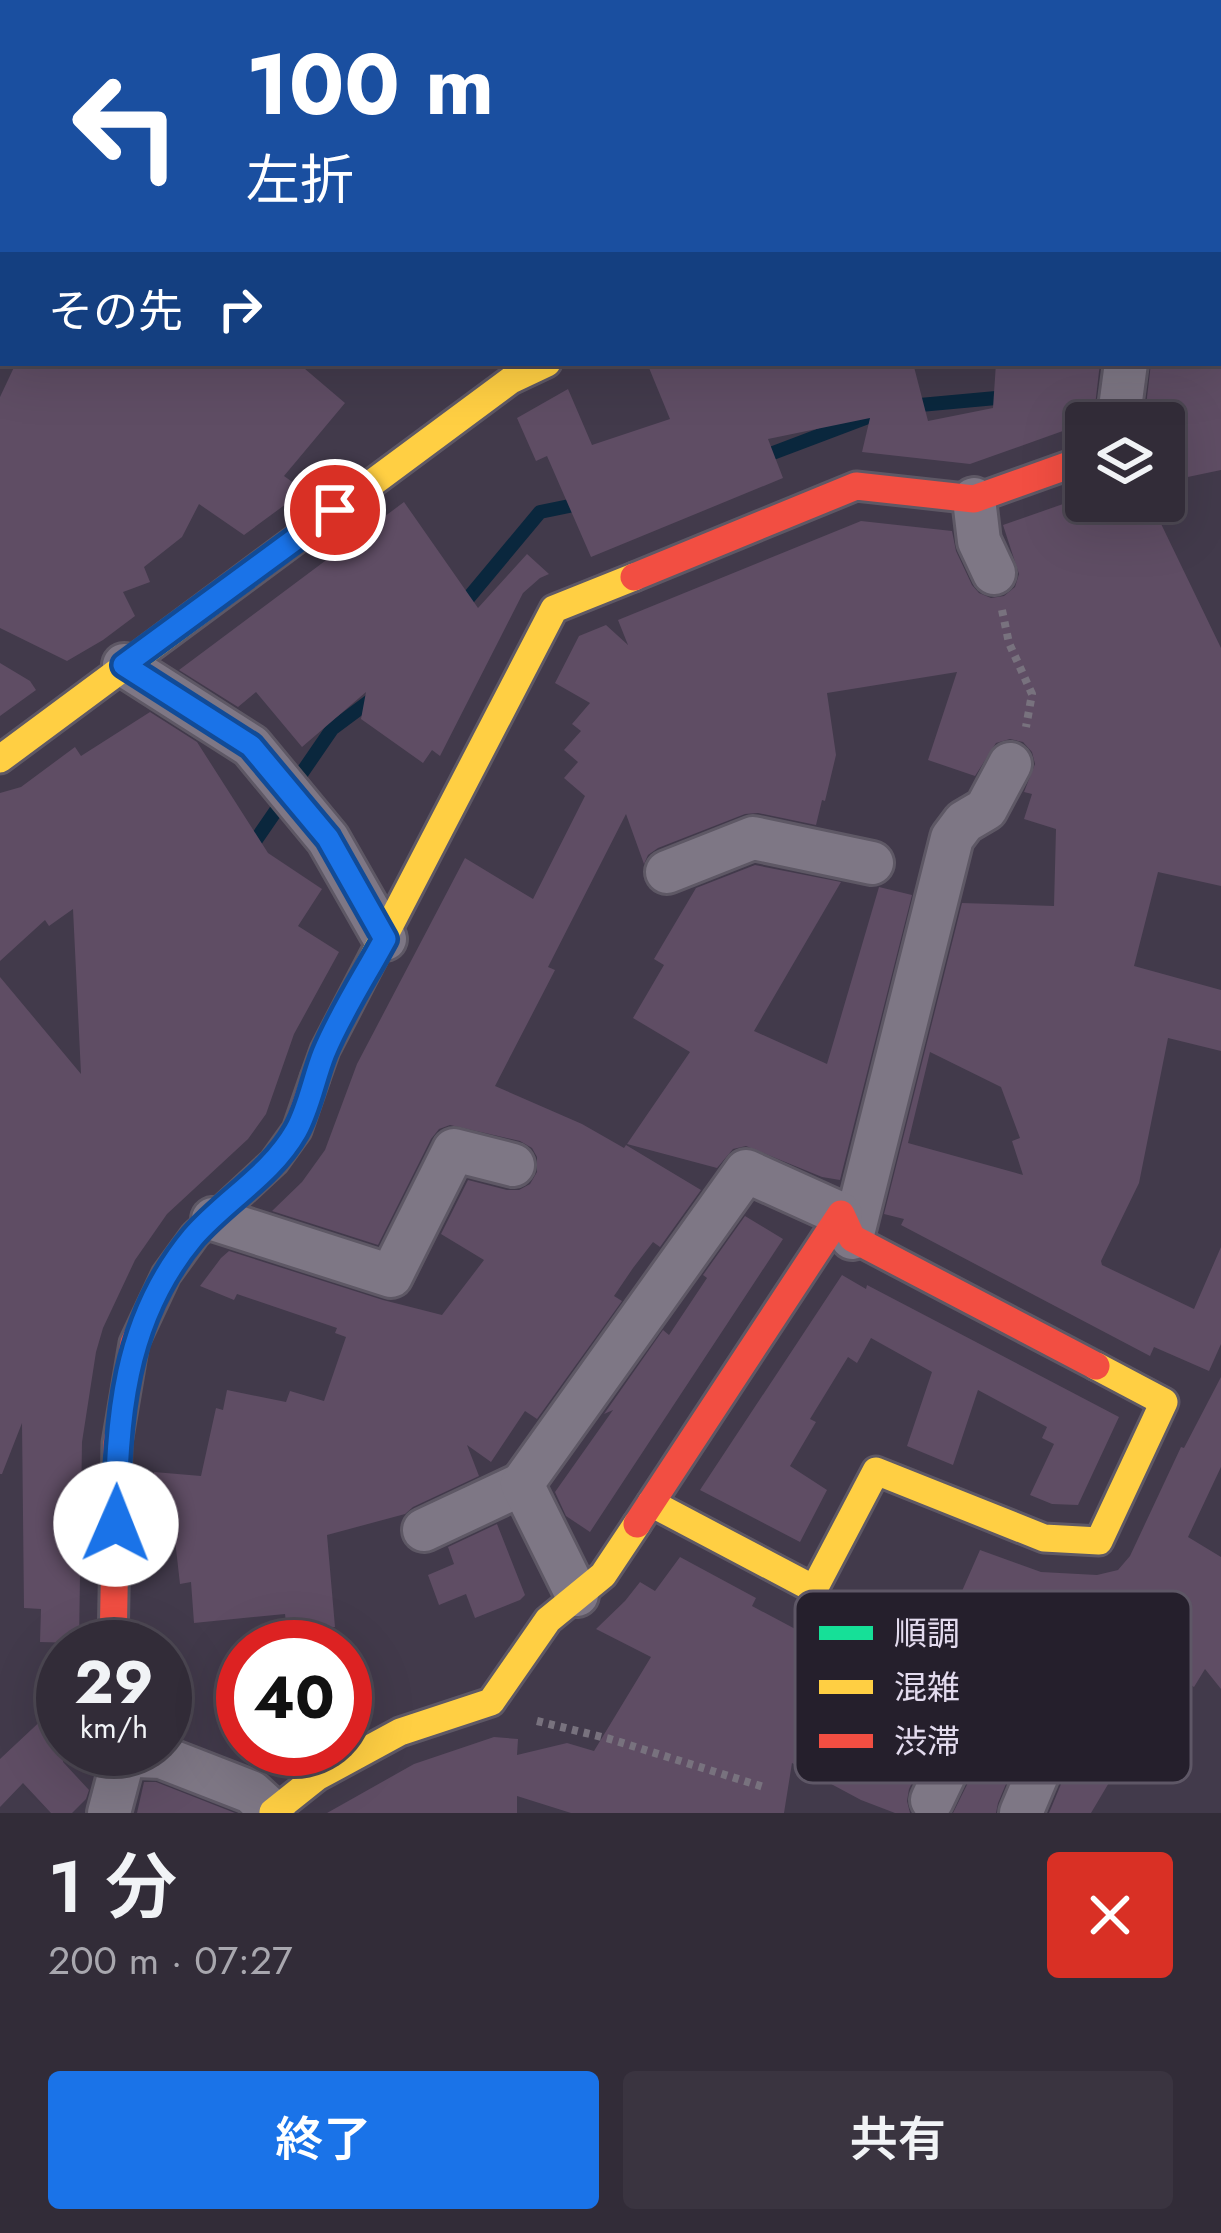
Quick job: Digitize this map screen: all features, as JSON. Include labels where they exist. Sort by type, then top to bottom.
[{"type":"street","points":[[0,759],[512,380],[541,366]]},
{"type":"street","points":[[1121,402],[1126,366]]},
{"type":"street","points":[[114,1620],[117,1443],[134,1343],[166,1275],[195,1234],[274,1162],[297,1130],[325,1050],[554,610],[856,486],[974,500],[1065,467]]},
{"type":"street","points":[[974,500],[979,541],[994,573]]},
{"type":"street","points":[[124,665],[251,746],[328,838],[385,939]]},
{"type":"street","points":[[192,1769],[250,1792],[274,1813],[317,1777],[400,1732],[491,1702],[548,1620],[603,1574],[846,1226],[952,838],[964,822],[986,809],[1010,764]]},
{"type":"street","points":[[667,872],[753,838],[872,863]]},
{"type":"street","points":[[213,1219],[391,1276],[454,1150],[513,1165]]},
{"type":"street","points":[[424,1530],[522,1484],[746,1171],[1164,1402],[1099,1540],[1044,1538],[876,1471],[814,1589],[651,1503]]},
{"type":"street","points":[[522,1484],[577,1595]]},
{"type":"street","points":[[109,1813],[117,1776]]},
{"type":"street","points":[[932,1800],[940,1783]]},
{"type":"street","points":[[1022,1813],[1034,1783]]},
{"type":"path","points":[[994,573],[1009,643],[1032,694],[1024,737],[1010,764]]},
{"type":"path","points":[[814,1589],[818,1591]]},
{"type":"path","points":[[491,1702],[515,1715],[767,1788]]},
{"type":"building","points":[[15,366],[302,366],[345,403],[284,476],[298,486],[286,504],[244,535],[199,504],[182,537],[144,567],[150,582],[123,592],[135,616],[67,661],[0,628],[0,397]]},
{"type":"building","points":[[648,366],[914,366],[928,421],[993,408],[996,366],[1100,366],[1095,402],[1065,402],[1065,430],[970,464],[862,452],[870,418],[768,439],[783,478],[591,557],[547,456],[536,461],[517,418],[568,389],[592,445],[670,419]]},
{"type":"building","points":[[1151,366],[1221,366],[1221,470],[1185,478],[1185,402],[1146,402]]},
{"type":"building","points":[[404,502],[478,608],[527,554],[549,574],[523,593],[440,756],[432,750],[423,763],[361,719],[366,692],[302,747],[256,692],[238,707],[179,670]]},
{"type":"building","points":[[1065,503],[1065,522],[1160,522],[1221,648],[1221,886],[1158,872],[1134,966],[1221,990],[1221,1051],[1168,1038],[1139,1183],[1101,1261],[1194,1309],[1221,1247],[1221,1344],[1209,1371],[1154,1347],[1150,1356],[901,1225],[904,1219],[884,1214],[962,903],[1054,906],[1056,829],[1024,819],[1032,794],[1024,792],[1035,764],[1023,742],[996,743],[975,776],[928,760],[957,672],[827,693],[836,755],[816,825],[745,814],[658,848],[644,864],[626,814],[548,967],[555,970],[495,1086],[626,1145],[701,1190],[660,1247],[653,1242],[633,1268],[614,1296],[622,1301],[537,1419],[525,1411],[491,1462],[467,1445],[479,1476],[405,1514],[327,1535],[334,1620],[286,1620],[285,1614],[194,1623],[191,1582],[180,1584],[173,1522],[150,1520],[154,1472],[201,1476],[216,1408],[223,1410],[227,1390],[286,1402],[290,1391],[324,1401],[346,1337],[335,1333],[337,1328],[200,1286],[221,1258],[229,1251],[442,1315],[484,1260],[441,1234],[468,1180],[519,1190],[537,1172],[537,1157],[520,1141],[450,1125],[431,1139],[378,1245],[272,1211],[302,1182],[325,1150],[357,1064],[465,858],[533,899],[585,796],[564,778],[578,762],[564,750],[581,731],[572,724],[590,703],[555,683],[579,636],[606,625],[628,645],[618,620],[861,521],[952,531],[972,585],[991,598],[1015,587],[1019,574],[1003,525]],"holes":[[[930,1052],[1001,1087],[1020,1138],[1012,1141],[1023,1175],[908,1143]]]},
{"type":"building","points":[[0,663],[30,681],[36,690],[0,716]]},
{"type":"building","points":[[150,712],[197,742],[268,853],[322,889],[298,926],[339,952],[294,1034],[266,1114],[248,1139],[167,1214],[135,1260],[103,1328],[82,1442],[79,1620],[41,1620],[41,1609],[24,1608],[22,1423],[0,1474],[0,977],[81,1074],[73,909],[49,926],[45,920],[0,961],[0,793],[21,787],[75,747],[81,756]]},
{"type":"building","points":[[755,865],[841,882],[754,1031],[827,1064],[879,887],[912,895],[840,1180],[746,1146],[733,1149],[717,1168],[627,1144],[690,1052],[633,1018],[664,965],[654,959],[696,888]]},
{"type":"building","points":[[745,1216],[783,1239],[590,1532],[566,1516],[555,1492],[663,1330],[669,1335],[707,1278],[703,1275]]},
{"type":"building","points":[[842,1275],[1119,1417],[1078,1505],[1052,1504],[1030,1495],[1054,1444],[1042,1438],[1047,1427],[978,1390],[953,1465],[907,1446],[932,1372],[871,1338],[857,1363],[848,1357],[810,1419],[816,1422],[790,1466],[827,1490],[800,1542],[700,1490]]},
{"type":"building","points":[[1221,1377],[1221,1467],[1188,1537],[1221,1557],[1221,1689],[1205,1669],[1191,1685],[1191,1591],[962,1591],[980,1550],[1041,1572],[1097,1575],[1118,1570],[1130,1556]]},
{"type":"building","points":[[497,1524],[525,1595],[475,1618],[466,1594],[439,1605],[428,1575],[454,1564],[448,1547]]},
{"type":"building","points":[[680,1557],[756,1598],[752,1606],[795,1629],[795,1765],[784,1813],[571,1813],[517,1796],[517,1813],[327,1813],[414,1764],[494,1737],[518,1739],[517,1755],[567,1743],[594,1751],[651,1657],[596,1629],[640,1582],[655,1591]]},
{"type":"building","points":[[36,1725],[36,1776],[76,1776],[89,1790],[86,1799],[72,1813],[51,1813],[23,1783],[0,1807],[0,1759]]},
{"type":"building","points":[[144,1782],[156,1782],[235,1813],[137,1813]]},
{"type":"building","points":[[829,1783],[912,1783],[907,1801],[910,1813],[895,1813]]},
{"type":"building","points":[[968,1783],[1006,1783],[996,1813],[953,1813]]},
{"type":"building","points":[[1061,1783],[1109,1783],[1091,1813],[1049,1813]]},
{"type":"waterway","points":[[909,406],[1007,397]]},
{"type":"waterway","points":[[757,459],[876,414]]},
{"type":"waterway","points":[[460,608],[540,512],[584,503]]},
{"type":"waterway","points":[[249,850],[332,729],[375,697]]},
{"type":"traffic: slow","points":[[0,759],[511,380],[541,366]]},
{"type":"traffic: slow","points":[[315,1078],[325,1050],[554,609],[634,577]]},
{"type":"traffic: slow","points":[[651,1503],[814,1589],[876,1471],[1044,1538],[1099,1541],[1164,1402],[1096,1366]]},
{"type":"traffic: slow","points":[[273,1812],[317,1777],[400,1732],[491,1702],[548,1620],[603,1575],[637,1524]]},
{"type":"traffic: jam","points":[[634,577],[856,486],[974,499],[1065,466]]},
{"type":"traffic: jam","points":[[114,1620],[117,1443],[134,1343],[166,1275],[195,1235],[274,1162],[297,1130],[315,1078]]},
{"type":"traffic: jam","points":[[637,1524],[841,1214],[852,1238],[1096,1366]]},
{"type":"route","points":[[116,1524],[117,1443],[134,1343],[166,1275],[195,1234],[274,1162],[297,1130],[325,1050],[385,939],[328,838],[251,746],[124,665],[335,510]]}]
